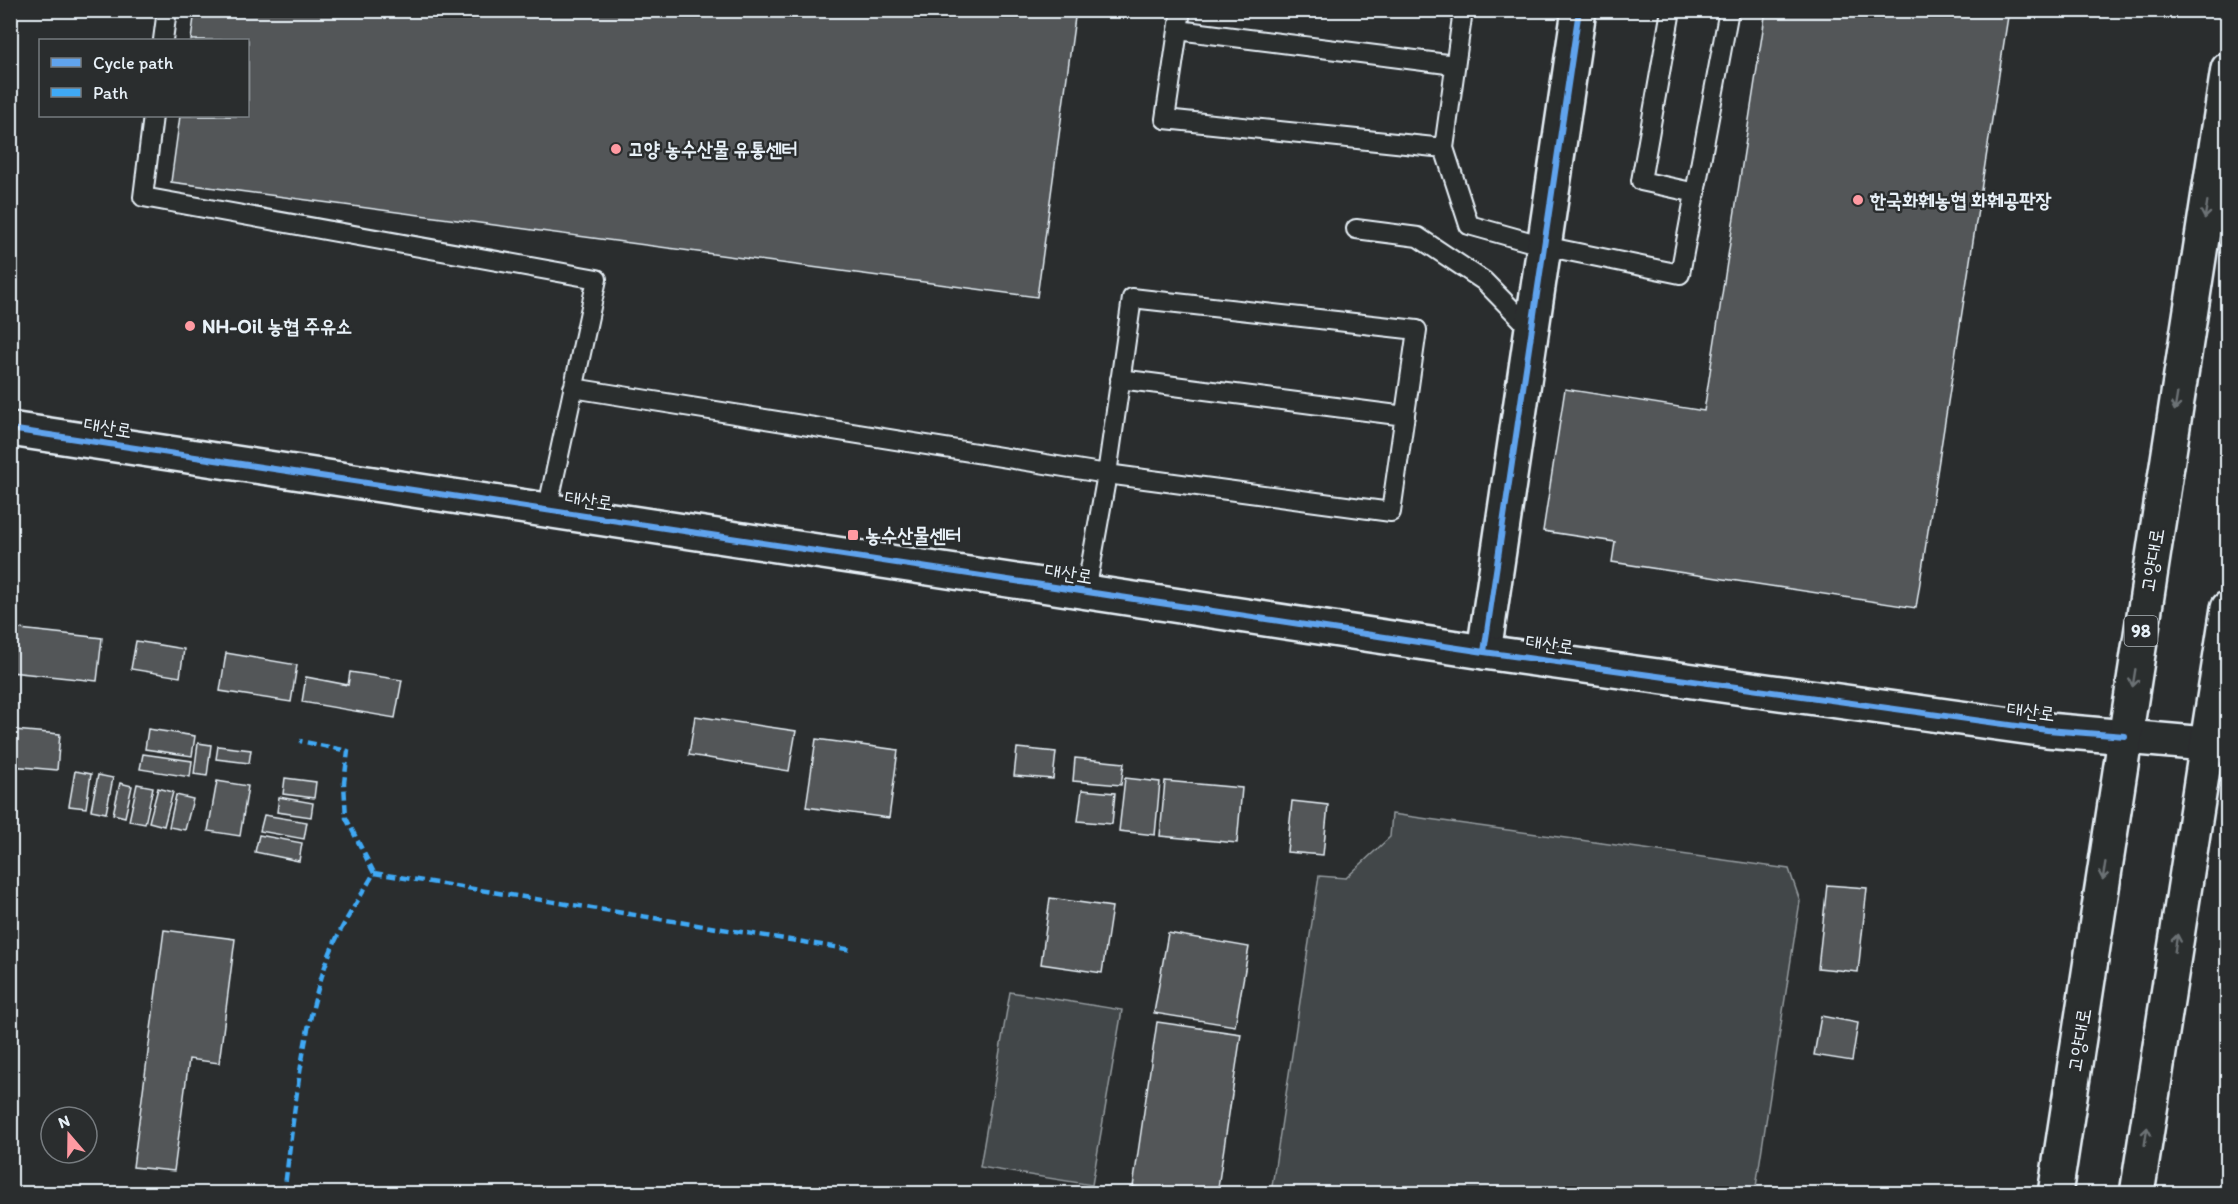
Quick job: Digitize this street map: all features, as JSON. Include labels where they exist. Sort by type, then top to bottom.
[{"type":"street","points":[[1484,652],[1579,10]]},
{"type":"street","name":"고양대로","points":[[2055,1194],[2228,69]]},
{"type":"street","name":"대산로","points":[[10,429],[1484,652],[2047,730],[2217,745]]},
{"type":"street","points":[[2137,1194],[2217,745],[2228,608]]},
{"type":"lane","points":[[163,39],[167,10]]},
{"type":"lane","points":[[1181,10],[1165,119],[1444,148]]},
{"type":"lane","points":[[1463,10],[1444,148],[1468,225],[1544,246],[1680,274],[1728,10]]},
{"type":"lane","points":[[1671,10],[1641,181],[1695,193]]},
{"type":"lane","points":[[1178,30],[1455,66]]},
{"type":"lane","points":[[153,117],[143,197],[597,279],[547,511]]},
{"type":"lane","points":[[1356,229],[1418,237],[1484,281],[1531,329]]},
{"type":"lane","points":[[573,388],[1107,474],[1391,512],[1417,330],[1132,298],[1107,474],[1086,592]]},
{"type":"lane","points":[[1120,379],[1405,417]]},
{"type":"shaded area","points":[[1392,814],[1789,869],[1800,901],[1755,1193],[1271,1193],[1319,876],[1346,878],[1390,837]]},
{"type":"shaded area","points":[[1010,992],[1122,1010],[1092,1185],[980,1167]]},
{"type":"building","name":"고양 농수산물 유통센터","points":[[195,10],[1076,10],[1037,297],[171,182],[180,117],[249,117],[249,39],[191,39]]},
{"type":"building","name":"한국화훼농협 화훼공판장","points":[[1766,10],[2009,10],[1916,608],[1612,562],[1615,542],[1543,531],[1565,389],[1704,411]]},
{"type":"building","points":[[10,628],[102,638],[97,681],[10,672]]},
{"type":"building","points":[[136,641],[184,649],[180,677],[131,669]]},
{"type":"building","points":[[226,653],[297,665],[291,702],[220,691]]},
{"type":"building","points":[[350,672],[402,680],[395,718],[302,702],[306,677],[348,685]]},
{"type":"building","points":[[695,716],[796,731],[789,771],[689,755]]},
{"type":"building","points":[[148,729],[195,736],[192,756],[145,749]]},
{"type":"building","points":[[14,730],[60,734],[57,770],[11,766]]},
{"type":"building","points":[[816,739],[898,750],[889,818],[806,807]]},
{"type":"building","points":[[198,743],[211,745],[207,776],[194,774]]},
{"type":"building","points":[[218,746],[251,750],[249,763],[216,759]]},
{"type":"building","points":[[1017,748],[1056,752],[1053,779],[1014,776]]},
{"type":"building","points":[[143,754],[192,761],[190,777],[140,769]]},
{"type":"building","points":[[1075,758],[1124,763],[1121,785],[1073,781]]},
{"type":"building","points":[[75,771],[91,774],[86,808],[69,806]]},
{"type":"building","points":[[98,775],[113,778],[106,813],[91,810]]},
{"type":"building","points":[[285,778],[316,782],[314,798],[283,794]]},
{"type":"building","points":[[1125,778],[1160,782],[1155,835],[1119,831]]},
{"type":"building","points":[[217,781],[248,786],[240,836],[208,831]]},
{"type":"building","points":[[1165,781],[1242,788],[1237,843],[1160,836]]},
{"type":"building","points":[[120,783],[132,786],[125,817],[113,814]]},
{"type":"building","points":[[137,784],[153,787],[145,824],[129,821]]},
{"type":"building","points":[[158,788],[173,792],[164,826],[149,822]]},
{"type":"building","points":[[1082,790],[1115,793],[1112,824],[1078,821]]},
{"type":"building","points":[[176,795],[193,799],[185,830],[169,827]]},
{"type":"building","points":[[279,797],[313,803],[311,817],[277,812]]},
{"type":"building","points":[[1292,801],[1328,805],[1323,855],[1287,852]]},
{"type":"building","points":[[264,815],[307,822],[304,839],[260,831]]},
{"type":"building","points":[[259,835],[302,843],[299,861],[255,852]]},
{"type":"building","points":[[1827,885],[1867,888],[1858,972],[1818,968]]},
{"type":"building","points":[[1050,898],[1112,907],[1102,973],[1041,964]]},
{"type":"building","points":[[164,930],[235,939],[219,1063],[189,1059],[174,1171],[133,1167]]},
{"type":"building","points":[[1168,933],[1249,947],[1235,1026],[1154,1013]]},
{"type":"building","points":[[1821,1016],[1858,1023],[1852,1061],[1814,1055]]},
{"type":"building","points":[[1157,1022],[1241,1034],[1217,1194],[1178,1194],[1133,1187]]},
{"type":"marked path","points":[[284,1194],[305,1044],[319,986],[338,936],[374,873],[346,818],[344,783],[348,751],[300,741]]},
{"type":"marked path","points":[[374,873],[853,950]]},
{"type":"cycle path","points":[[1484,652],[1579,10]]},
{"type":"cycle path","points":[[10,429],[1484,652],[2047,730],[2125,736]]},
{"type":"place","name":"고양 농수산물 유통센터","points":[[616,149]]},
{"type":"place","name":"한국화훼농협 화훼공판장","points":[[1858,200]]},
{"type":"place","name":"NH-Oil 농협 주유소","points":[[190,326]]},
{"type":"place","name":"농수산물센터","points":[[853,535]]}]
